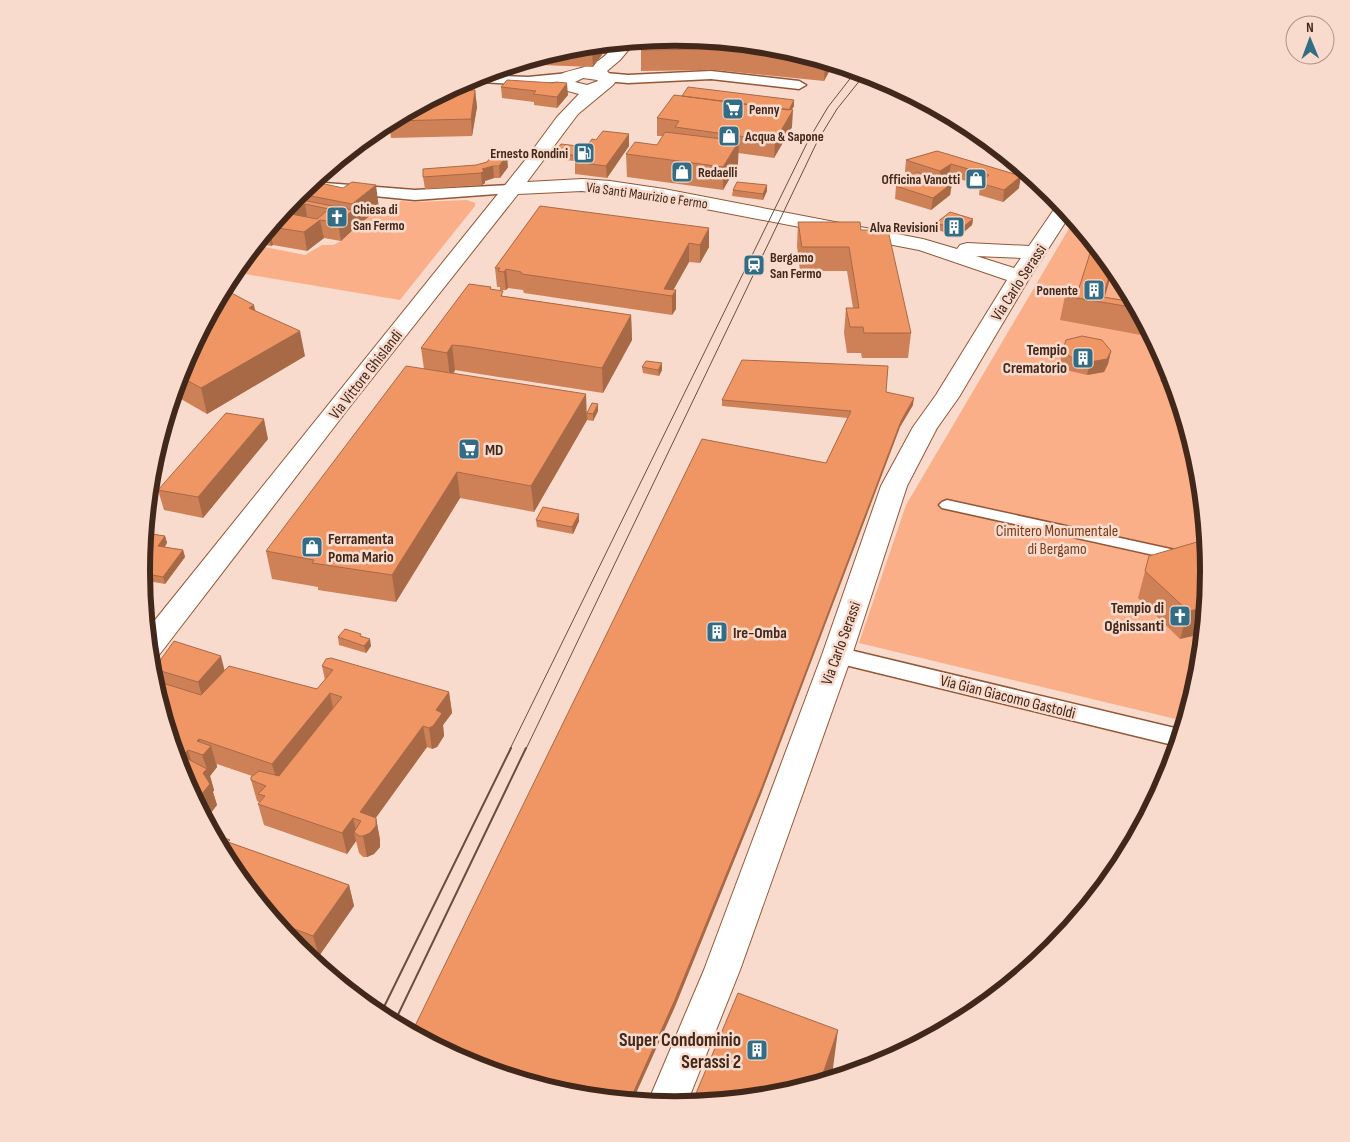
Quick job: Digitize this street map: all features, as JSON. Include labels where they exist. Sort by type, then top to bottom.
[{"type":"street","points":[[491,80],[528,81],[573,88],[587,73],[599,70],[621,50]]},
{"type":"street","points":[[603,82],[617,64],[621,50]]},
{"type":"street","points":[[587,73],[603,82],[711,75],[799,85]]},
{"type":"street","name":"Via Vittore Ghislandi","points":[[155,640],[537,157],[573,88],[603,82]]},
{"type":"street","name":"Via Santi Maurizio e Fermo","points":[[318,187],[415,195],[582,185],[610,187],[1027,265]]},
{"type":"street","name":"Via Carlo Serassi","points":[[670,1096],[722,970],[837,655],[894,486],[925,427],[947,397],[1027,265],[1060,215]]},
{"type":"street","name":"Via Santi Maurizio e Fermo","points":[[923,245],[1027,265]]},
{"type":"street","points":[[947,505],[1200,560]]},
{"type":"street","name":"Via Gian Giacomo Gastoldi","points":[[837,655],[1173,737]]},
{"type":"green space","points":[[467,200],[475,203],[475,206],[400,300],[243,274],[263,247],[305,255],[322,245],[333,245],[341,241],[377,209],[390,212],[401,201]]},
{"type":"green space","name":"Cimitero Monumentale di Bergamo","points":[[1071,226],[1111,279],[1146,339],[1172,402],[1190,469],[1199,537],[1199,605],[1190,673],[1178,720],[859,643],[906,505]]},
{"type":"building","points":[[675,46],[709,47],[759,53],[716,49],[641,50],[643,47]]},
{"type":"building","points":[[507,80],[567,83],[557,97],[533,94],[536,91],[501,87]]},
{"type":"building","points":[[688,87],[794,100],[789,110],[682,96]]},
{"type":"building","points":[[464,90],[475,90],[471,119],[407,121],[443,100]]},
{"type":"building","points":[[674,95],[793,110],[775,141],[675,127],[679,121],[657,118]]},
{"type":"building","points":[[603,131],[629,134],[606,166],[575,162],[592,139],[596,140]]},
{"type":"building","points":[[665,132],[739,141],[723,167],[626,154],[635,142],[657,145]]},
{"type":"building","points":[[561,144],[586,147],[579,156],[554,153]]},
{"type":"building","points":[[937,151],[1021,176],[1004,190],[980,183],[989,175],[951,164],[940,171],[906,160]]},
{"type":"building","points":[[494,153],[507,155],[499,166],[482,169],[484,171],[481,173],[423,177],[423,169],[476,165],[487,162]]},
{"type":"building","points":[[916,172],[952,183],[933,198],[896,186]]},
{"type":"building","points":[[352,182],[376,185],[352,204],[309,196],[321,183],[343,188]]},
{"type":"building","points":[[737,182],[767,185],[763,194],[733,190]]},
{"type":"building","points":[[304,200],[353,210],[338,223],[320,220],[304,232],[278,228]],"holes":[[[305,204],[329,209],[317,219],[291,214]]]},
{"type":"building","points":[[540,206],[709,228],[700,245],[689,243],[664,289],[676,290],[672,296],[522,274],[521,272],[506,269],[504,272],[498,271],[500,268],[495,268]]},
{"type":"building","points":[[950,212],[973,219],[959,230],[936,223]]},
{"type":"building","points":[[798,222],[860,222],[861,230],[888,230],[911,333],[864,333],[863,327],[850,327],[846,308],[859,308],[849,247],[802,247]]},
{"type":"building","points":[[1091,252],[1109,276],[1103,297],[1124,300],[1127,306],[1065,296],[1068,286],[1079,288]]},
{"type":"building","points":[[469,284],[503,291],[501,296],[631,315],[602,368],[464,346],[452,345],[447,353],[421,348]]},
{"type":"building","points":[[231,293],[254,305],[249,308],[300,331],[201,388],[186,380],[204,339]]},
{"type":"building","points":[[1082,336],[1102,340],[1111,351],[1107,359],[1090,362],[1072,358],[1063,350],[1066,340]]},
{"type":"building","name":"Ire-Omba","points":[[742,360],[888,366],[886,392],[914,398],[901,421],[762,787],[674,1002],[633,1094],[573,1086],[539,1078],[474,1056],[443,1042],[415,1026],[702,439],[826,463],[851,411],[722,400]]},
{"type":"building","points":[[646,361],[662,363],[658,370],[642,367]]},
{"type":"building","points":[[406,366],[586,394],[531,486],[457,472],[392,575],[312,563],[314,560],[266,551]]},
{"type":"building","points":[[592,403],[598,404],[593,414],[587,413]]},
{"type":"building","points":[[226,413],[264,419],[198,497],[158,490]]},
{"type":"building","points":[[543,507],[579,514],[572,527],[536,520]]},
{"type":"building","points":[[151,534],[165,536],[158,546],[183,550],[163,577],[150,575]]},
{"type":"building","points":[[1197,542],[1199,543],[1199,609],[1188,611],[1145,571],[1149,556]]},
{"type":"building","points":[[345,629],[370,639],[364,646],[338,637]]},
{"type":"building","points":[[174,641],[221,656],[198,682],[160,671],[158,663]]},
{"type":"building","points":[[331,658],[449,692],[436,710],[442,713],[433,726],[429,728],[423,726],[360,812],[376,818],[376,826],[370,833],[359,836],[354,832],[361,821],[353,818],[342,833],[258,804],[265,796],[258,794],[266,786],[251,780],[251,777],[259,771],[279,776],[342,697],[330,693],[272,764],[199,739],[197,741],[211,746],[203,755],[188,750],[185,753],[188,759],[207,769],[203,773],[210,784],[201,795],[178,740],[162,683],[201,695],[229,666],[317,689],[333,670],[322,666],[326,659]]},
{"type":"building","points":[[224,838],[230,840],[228,842],[349,885],[313,936],[290,927],[280,917],[239,863]]},
{"type":"building","points":[[738,993],[838,1030],[823,1074],[777,1086],[695,1095]]},
{"type":"tram line","points":[[510,749],[809,139],[828,107],[851,77]]},
{"type":"tram line","points":[[526,749],[818,140],[837,109],[860,80]]},
{"type":"tram line","points":[[384,1007],[511,748]]},
{"type":"tram line","points":[[398,1016],[526,748]]},
{"type":"place","name":"Penny","points":[[733,109]]},
{"type":"place","name":"Acqua & Sapone","points":[[729,136]]},
{"type":"place","name":"Ernesto Rondini","points":[[584,153]]},
{"type":"place","name":"Redaelli","points":[[682,172]]},
{"type":"place","name":"Officina Vanotti","points":[[976,179]]},
{"type":"place","name":"Chiesa di San Fermo","points":[[337,217]]},
{"type":"place","name":"Alva Revisioni","points":[[954,227]]},
{"type":"place","name":"Bergamo San Fermo","points":[[754,265]]},
{"type":"place","name":"Ponente","points":[[1094,290]]},
{"type":"place","name":"Tempio Crematorio","points":[[1083,358]]},
{"type":"place","name":"MD","points":[[469,449]]},
{"type":"place","name":"Ferramenta Poma Mario","points":[[312,547]]},
{"type":"place","name":"Tempio di Ognissanti","points":[[1180,616]]},
{"type":"place","name":"Ire-Omba","points":[[717,632]]},
{"type":"place","name":"Super Condominio Serassi 2","points":[[757,1050]]}]
